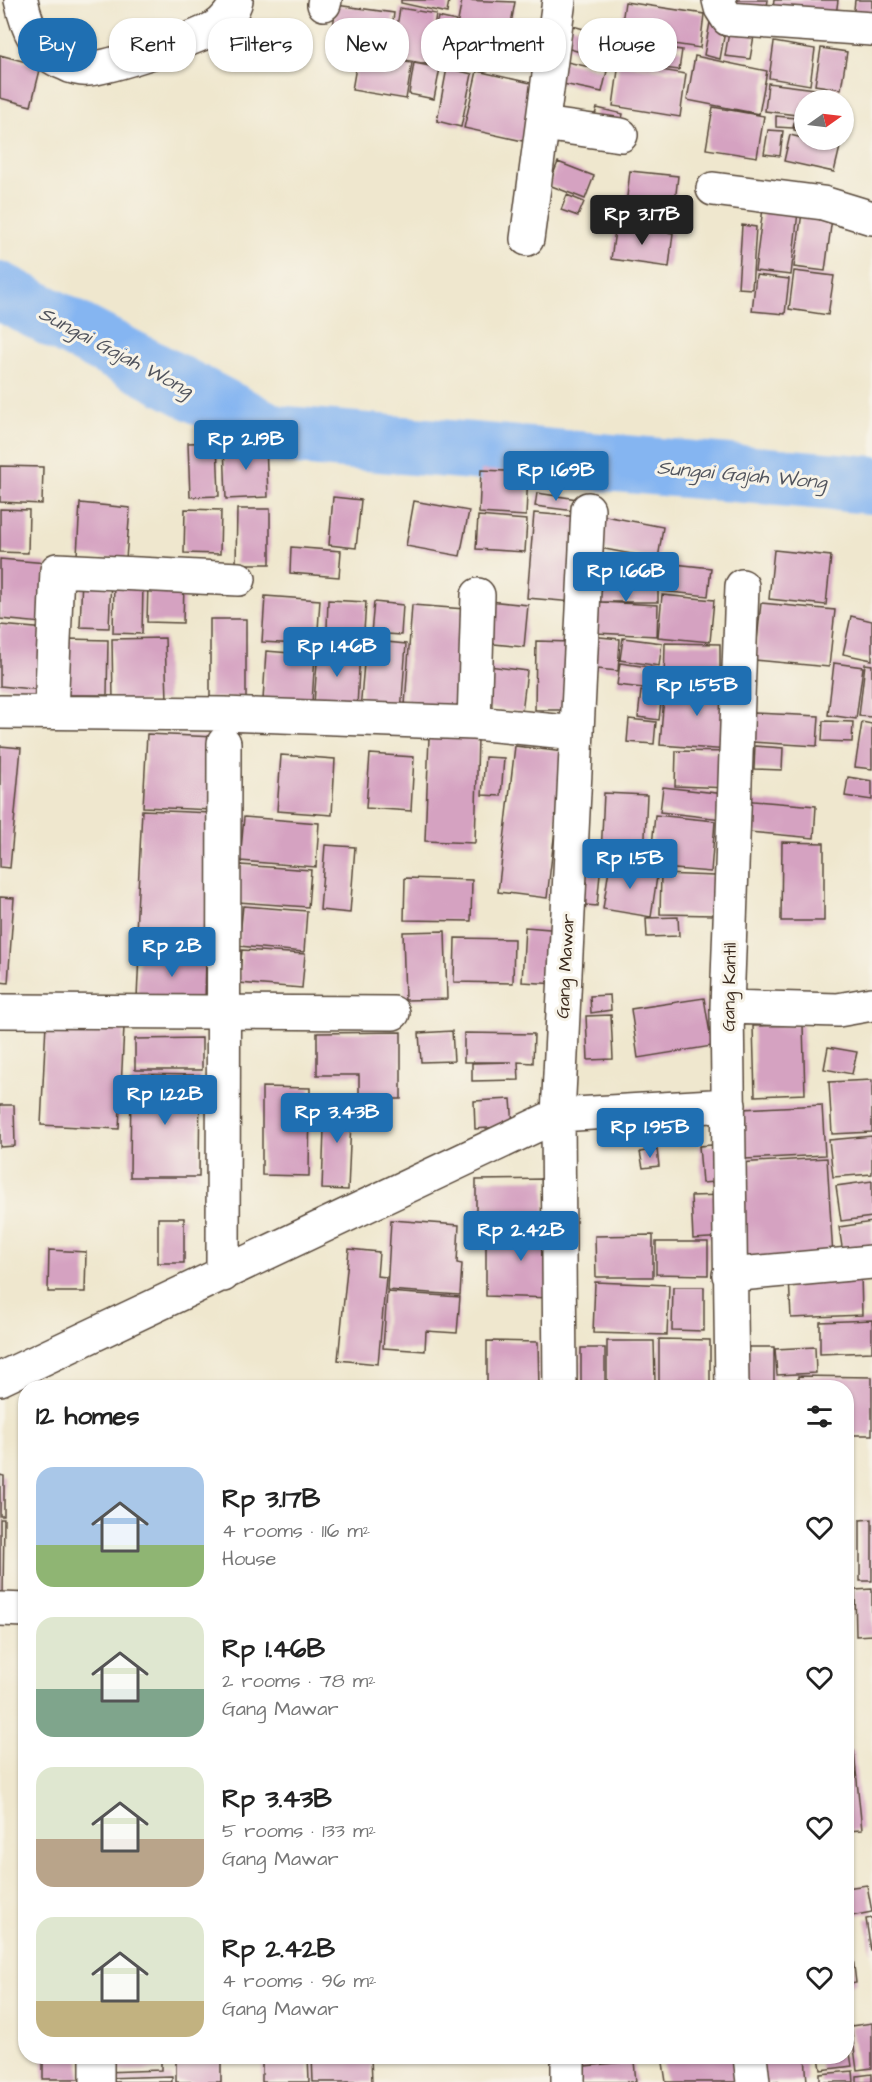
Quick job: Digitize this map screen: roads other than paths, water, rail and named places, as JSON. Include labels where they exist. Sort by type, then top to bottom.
[{"type":"street","points":[[21,0],[28,30],[34,39],[64,64],[87,69],[148,53],[216,27],[234,8],[236,0]]},
{"type":"street","points":[[526,239],[560,0]]},
{"type":"street","points":[[719,0],[728,19],[872,29]]},
{"type":"street","points":[[543,124],[621,135]]},
{"type":"street","points":[[713,189],[823,203],[872,218]]},
{"type":"street","name":"Gang Mawar","points":[[560,1380],[558,1115],[588,509]]},
{"type":"street","points":[[51,712],[57,570],[239,579]]},
{"type":"street","name":"Gang Kantil","points":[[732,1380],[728,1007],[742,586]]},
{"type":"street","points":[[474,723],[478,595]]},
{"type":"street","points":[[0,711],[224,714],[474,723],[577,734]]},
{"type":"street","points":[[223,1275],[224,743]]},
{"type":"street","points":[[728,1007],[838,1010],[872,1004]]},
{"type":"street","points":[[0,1011],[223,1010],[393,1013]]},
{"type":"street","points":[[0,1379],[558,1115],[729,1105]]},
{"type":"street","points":[[729,1275],[872,1262]]},
{"type":"street","points":[[0,1609],[18,1610]]},
{"type":"street","points":[[97,2064],[98,2082]]},
{"type":"street","points":[[568,2064],[568,2082]]},
{"type":"street","points":[[751,2064],[753,2082]]},
{"type":"waterway","name":"Sungai Gajah Wong","points":[[0,291],[274,434],[872,485]]}]
